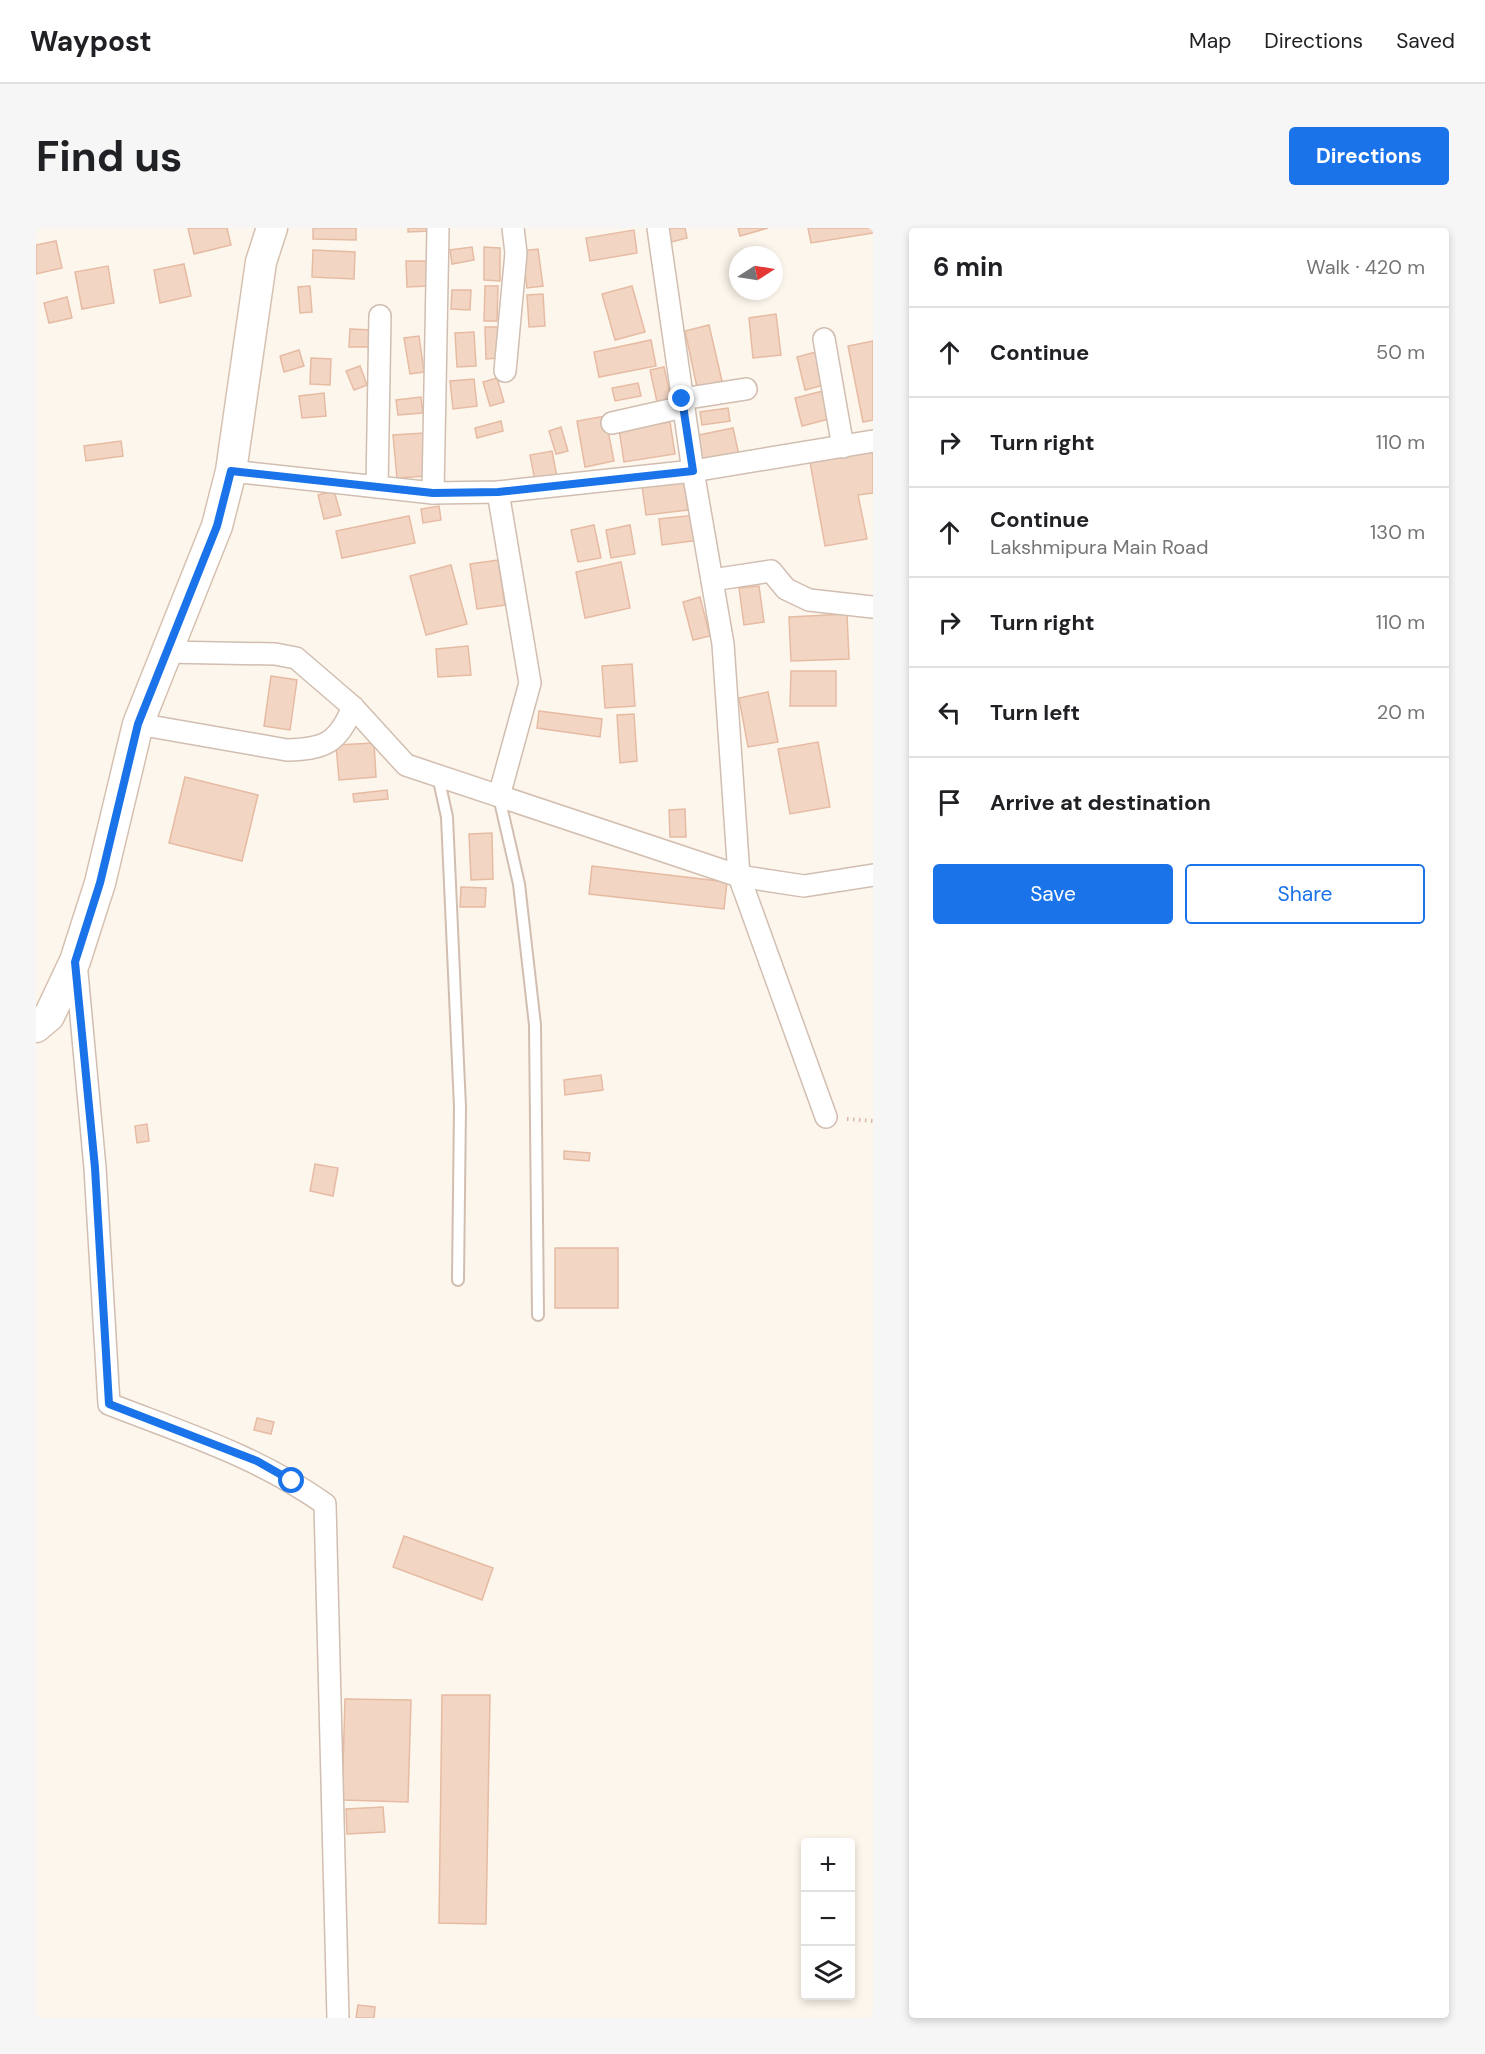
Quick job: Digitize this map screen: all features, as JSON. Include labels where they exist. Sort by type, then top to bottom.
[{"type":"main road","points":[[36,1028],[49,1016],[75,962],[100,883],[138,724],[217,526],[231,471],[261,262],[272,228]]},
{"type":"street","points":[[433,493],[438,228]]},
{"type":"street","points":[[506,370],[516,253],[513,228]]},
{"type":"street","points":[[658,228],[693,471],[723,644],[739,876],[826,1117]]},
{"type":"street","points":[[377,487],[380,316]]},
{"type":"street","points":[[824,339],[843,447]]},
{"type":"street","points":[[612,423],[683,403],[746,389]]},
{"type":"street","points":[[231,471],[433,493],[498,492],[693,471],[873,441]]},
{"type":"street","points":[[498,492],[530,683],[499,796]]},
{"type":"street","points":[[712,580],[771,571],[786,589],[809,600],[873,607]]},
{"type":"street","points":[[165,652],[275,654],[296,658],[353,707],[406,765],[739,876],[804,886],[873,875]]},
{"type":"street","points":[[138,724],[287,750],[308,750],[329,744],[345,728],[353,707]]},
{"type":"street","points":[[75,962],[95,1168],[109,1404],[257,1461],[292,1481],[325,1504],[338,2018]]},
{"type":"lane","points":[[438,776],[447,817],[459,1084],[458,1280]]},
{"type":"lane","points":[[499,796],[519,884],[535,1025],[538,1315]]},
{"type":"building","points":[[188,228],[227,228],[231,245],[194,254]]},
{"type":"building","points":[[313,228],[356,228],[356,240],[313,239]]},
{"type":"building","points":[[408,228],[430,228],[430,231],[408,232]]},
{"type":"building","points":[[660,228],[685,228],[687,238],[663,244]]},
{"type":"building","points":[[738,228],[768,228],[740,236]]},
{"type":"building","points":[[808,228],[873,228],[873,233],[811,243]]},
{"type":"building","points":[[634,230],[637,253],[590,261],[586,238]]},
{"type":"building","points":[[56,241],[62,268],[36,274],[36,245]]},
{"type":"building","points":[[472,247],[474,260],[452,264],[450,250]]},
{"type":"building","points":[[484,247],[500,248],[500,281],[484,280]]},
{"type":"building","points":[[538,249],[543,286],[527,288],[522,251]]},
{"type":"building","points":[[313,250],[355,252],[354,279],[312,277]]},
{"type":"building","points":[[406,261],[426,261],[427,286],[407,287]]},
{"type":"building","points":[[184,264],[191,296],[160,303],[154,270]]},
{"type":"building","points":[[108,266],[114,303],[82,309],[75,272]]},
{"type":"building","points":[[310,286],[312,312],[300,313],[298,287]]},
{"type":"building","points":[[485,286],[498,286],[497,321],[484,321]]},
{"type":"building","points":[[632,286],[645,332],[615,340],[602,294]]},
{"type":"building","points":[[452,290],[471,290],[470,310],[451,309]]},
{"type":"building","points":[[543,294],[545,326],[529,327],[527,295]]},
{"type":"building","points":[[67,297],[72,318],[49,323],[44,303]]},
{"type":"building","points":[[776,314],[781,355],[753,358],[749,318]]},
{"type":"building","points":[[709,325],[722,381],[697,387],[685,331]]},
{"type":"building","points":[[485,327],[498,327],[499,358],[486,359]]},
{"type":"building","points":[[350,329],[373,330],[372,347],[349,347]]},
{"type":"building","points":[[474,332],[476,366],[457,367],[455,333]]},
{"type":"building","points":[[419,336],[424,372],[410,374],[404,338]]},
{"type":"building","points":[[651,340],[656,366],[599,377],[594,352]]},
{"type":"building","points":[[873,341],[873,420],[863,422],[848,346]]},
{"type":"building","points":[[299,350],[304,366],[284,372],[280,356]]},
{"type":"building","points":[[816,352],[824,385],[805,390],[797,357]]},
{"type":"building","points":[[311,358],[331,359],[330,385],[310,384]]},
{"type":"building","points":[[360,366],[367,385],[354,390],[346,371]]},
{"type":"building","points":[[664,367],[671,399],[657,402],[650,370]]},
{"type":"building","points":[[497,378],[504,402],[490,406],[483,382]]},
{"type":"building","points":[[474,379],[477,406],[453,409],[450,381]]},
{"type":"building","points":[[638,383],[641,396],[615,401],[612,388]]},
{"type":"building","points":[[823,391],[829,419],[802,426],[795,398]]},
{"type":"building","points":[[324,393],[326,416],[302,418],[299,396]]},
{"type":"building","points":[[421,397],[423,413],[398,415],[396,400]]},
{"type":"building","points":[[728,408],[730,421],[702,425],[700,412]]},
{"type":"building","points":[[605,416],[614,461],[585,467],[577,421]]},
{"type":"building","points":[[501,421],[503,431],[477,438],[475,428]]},
{"type":"building","points":[[670,422],[675,454],[624,462],[619,429]]},
{"type":"building","points":[[561,427],[568,451],[556,454],[549,431]]},
{"type":"building","points":[[733,428],[739,455],[700,463],[694,436]]},
{"type":"building","points":[[424,433],[427,476],[397,478],[393,435]]},
{"type":"building","points":[[121,441],[123,456],[86,461],[84,446]]},
{"type":"building","points":[[873,450],[873,493],[858,495],[867,539],[825,546],[810,462]]},
{"type":"building","points":[[552,451],[557,477],[535,481],[530,455]]},
{"type":"building","points":[[684,481],[688,510],[646,515],[642,486]]},
{"type":"building","points":[[334,491],[341,515],[324,519],[318,495]]},
{"type":"building","points":[[439,506],[441,520],[423,523],[421,509]]},
{"type":"building","points":[[696,515],[699,540],[662,545],[659,519]]},
{"type":"building","points":[[409,516],[415,543],[342,558],[336,531]]},
{"type":"building","points":[[594,525],[601,558],[578,562],[571,530]]},
{"type":"building","points":[[630,525],[635,554],[611,558],[606,530]]},
{"type":"building","points":[[498,560],[505,605],[477,609],[470,564]]},
{"type":"building","points":[[621,562],[630,608],[585,618],[576,572]]},
{"type":"building","points":[[451,565],[467,624],[426,635],[410,576]]},
{"type":"building","points":[[759,586],[764,622],[744,625],[739,588]]},
{"type":"building","points":[[700,597],[710,636],[693,640],[683,602]]},
{"type":"building","points":[[847,614],[849,659],[791,661],[789,617]]},
{"type":"building","points":[[468,646],[471,675],[438,677],[436,649]]},
{"type":"building","points":[[632,664],[635,706],[605,708],[602,666]]},
{"type":"building","points":[[791,671],[836,671],[836,706],[790,706]]},
{"type":"building","points":[[271,676],[297,680],[290,730],[264,726]]},
{"type":"building","points":[[768,692],[778,742],[748,747],[739,698]]},
{"type":"building","points":[[539,711],[602,719],[600,737],[537,728]]},
{"type":"building","points":[[634,714],[637,761],[620,763],[617,715]]},
{"type":"building","points":[[818,742],[830,807],[790,814],[778,749]]},
{"type":"building","points":[[374,743],[376,777],[339,780],[336,745]]},
{"type":"building","points":[[185,777],[258,795],[242,861],[169,843]]},
{"type":"building","points":[[387,790],[388,799],[354,802],[353,794]]},
{"type":"building","points":[[685,809],[686,837],[670,837],[669,810]]},
{"type":"building","points":[[492,833],[493,879],[471,880],[469,834]]},
{"type":"building","points":[[592,866],[727,882],[724,909],[589,894]]},
{"type":"building","points":[[461,887],[486,888],[485,907],[460,907]]},
{"type":"building","points":[[601,1075],[603,1090],[565,1095],[564,1080]]},
{"type":"building","points":[[147,1124],[149,1141],[137,1143],[135,1126]]},
{"type":"building","points":[[564,1151],[590,1153],[589,1161],[564,1159]]},
{"type":"building","points":[[315,1164],[338,1168],[333,1196],[310,1191]]},
{"type":"building","points":[[555,1248],[618,1248],[618,1308],[555,1308]]},
{"type":"building","points":[[257,1418],[274,1422],[271,1434],[254,1430]]},
{"type":"building","points":[[404,1536],[493,1568],[482,1600],[393,1567]]},
{"type":"building","points":[[442,1695],[490,1695],[486,1924],[439,1923]]},
{"type":"building","points":[[345,1699],[411,1700],[408,1802],[342,1800]]},
{"type":"building","points":[[383,1807],[385,1832],[347,1834],[346,1809]]},
{"type":"building","points":[[358,2005],[375,2007],[374,2018],[356,2018]]},
{"type":"route","points":[[292,1481],[257,1461],[109,1404],[95,1168],[75,962],[100,883],[138,724],[217,526],[231,471],[433,493],[498,492],[693,471],[682,399]]}]
